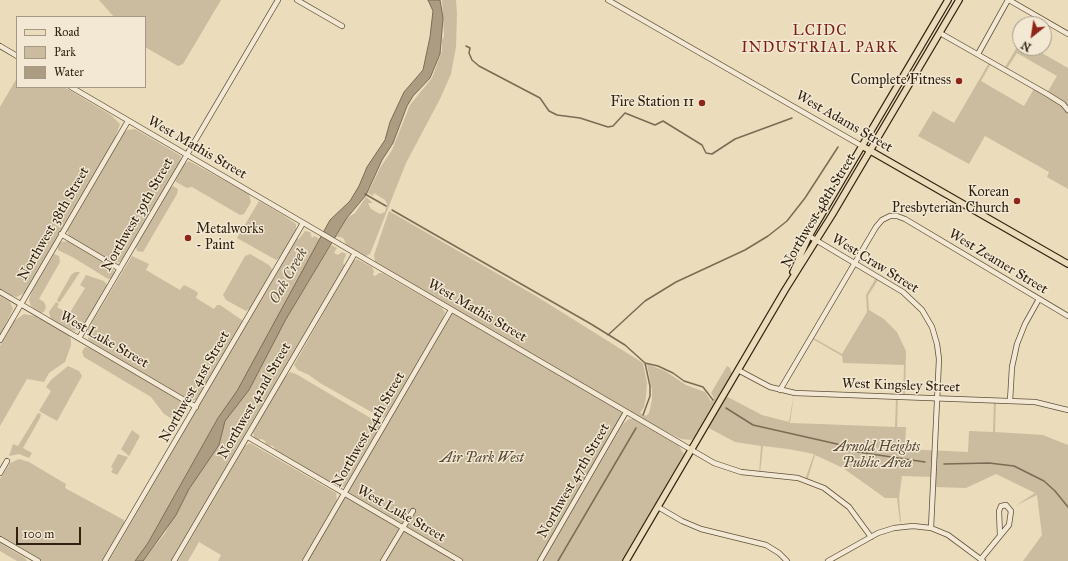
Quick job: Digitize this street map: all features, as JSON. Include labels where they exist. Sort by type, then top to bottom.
[{"type":"main road","name":"Northwest 48th Street","points":[[785,290],[809,236],[948,0]]},
{"type":"main road","points":[[940,33],[938,28],[955,0]]},
{"type":"main road","name":"Northwest 48th Street","points":[[626,561],[785,290],[959,0]]},
{"type":"main road","name":"West Adams Street","points":[[862,146],[1068,264]]},
{"type":"street","name":"Northwest 39th Street","points":[[79,338],[278,0]]},
{"type":"street","points":[[297,0],[342,26]]},
{"type":"street","name":"West Adams Street","points":[[608,0],[862,146]]},
{"type":"street","points":[[978,54],[1009,0],[1068,34]]},
{"type":"street","points":[[940,33],[1052,97],[1063,104],[1068,110]]},
{"type":"street","points":[[0,46],[16,55]]},
{"type":"street","name":"West Mathis Street","points":[[73,88],[718,465],[730,470],[794,477],[824,488],[849,507],[870,537]]},
{"type":"street","name":"Northwest 38th Street","points":[[0,340],[128,120]]},
{"type":"street","name":"West Zeamer Street","points":[[855,263],[876,227],[888,217],[895,216],[903,218],[1068,316]]},
{"type":"street","name":"Northwest 41st Street","points":[[105,561],[303,222]]},
{"type":"street","points":[[61,234],[120,269]]},
{"type":"street","name":"West Craw Street","points":[[809,236],[906,294],[916,303],[927,318],[935,334],[938,349],[938,398],[932,528]]},
{"type":"street","name":"Northwest 42nd Street","points":[[174,561],[248,437],[354,253]]},
{"type":"street","points":[[780,390],[855,263]]},
{"type":"street","name":"West Luke Street","points":[[0,292],[196,407]]},
{"type":"street","points":[[1010,401],[1012,367],[1017,344],[1025,324],[1039,299]]},
{"type":"street","name":"Northwest 44th Street","points":[[305,561],[451,310]]},
{"type":"street","name":"West Kingsley Street","points":[[738,370],[760,382],[780,390],[815,395],[1040,402],[1068,410]]},
{"type":"street","name":"Northwest 47th Street","points":[[540,561],[626,412]]},
{"type":"street","name":"West Luke Street","points":[[248,437],[460,561]]},
{"type":"street","points":[[0,473],[7,461]]},
{"type":"street","points":[[828,561],[870,537],[890,529],[902,527],[932,528],[957,540],[982,560],[1000,536],[1011,520],[1011,510],[1006,505],[1001,506],[998,511],[1000,536]]},
{"type":"street","points":[[658,507],[682,521],[701,529],[766,545],[779,553],[787,561]]},
{"type":"street","points":[[383,561],[413,511]]},
{"type":"street","points":[[0,539],[38,561]]},
{"type":"green space","points":[[99,0],[221,0],[183,64],[178,66],[146,48],[146,16],[113,16]]},
{"type":"green space","points":[[442,0],[456,0],[456,47],[451,74],[440,99],[406,163],[370,254],[366,256],[346,245],[344,239],[341,237],[336,237],[346,219],[355,213],[366,197],[373,203],[368,203],[371,209],[380,214],[385,212],[387,204],[385,200],[374,193],[373,196],[368,193],[380,168],[392,150],[410,105],[432,78],[442,51],[442,40],[444,36]]},
{"type":"green space","points":[[1012,56],[1015,56],[1006,70],[1004,69]]},
{"type":"green space","points":[[1022,56],[1047,56],[1068,68],[1068,189],[1047,177],[1049,172],[985,136],[969,164],[918,136],[933,111],[954,123],[990,61],[992,62],[981,81],[1024,106],[1035,87],[1047,93],[1057,76]]},
{"type":"green space","points":[[16,80],[16,88],[66,88],[111,115],[120,124],[114,141],[26,292],[17,297],[0,290],[0,107]]},
{"type":"green space","points":[[135,129],[181,156],[180,162],[127,253],[120,262],[114,263],[70,237],[67,231],[124,133],[127,130]]},
{"type":"green space","points":[[189,161],[249,194],[251,202],[244,214],[240,215],[192,187],[187,188],[176,182],[175,179],[184,164]]},
{"type":"green space","points":[[173,186],[178,189],[177,194],[143,252],[137,251],[136,247],[170,188]]},
{"type":"green space","points":[[259,201],[296,224],[296,229],[291,241],[281,257],[276,260],[237,238]]},
{"type":"green space","points":[[389,211],[536,296],[643,363],[647,383],[644,407],[640,413],[646,416],[649,413],[652,400],[652,390],[647,364],[665,371],[686,385],[705,392],[711,401],[714,398],[711,393],[727,366],[730,368],[732,374],[694,438],[691,440],[681,439],[657,427],[375,262],[374,255]]},
{"type":"green space","points":[[305,231],[310,232],[312,238],[314,236],[320,239],[313,255],[237,391],[218,418],[148,543],[135,561],[109,561],[297,238],[299,239]]},
{"type":"green space","points":[[69,241],[112,267],[115,273],[112,278],[108,279],[58,250],[58,246],[61,242]]},
{"type":"green space","points":[[331,245],[337,248],[334,253],[338,255],[342,252],[346,254],[343,263],[345,265],[172,561],[143,561],[165,533],[189,489],[219,445],[225,421],[249,390],[286,319]]},
{"type":"green space","points":[[54,254],[59,256],[60,262],[39,299],[44,302],[46,307],[44,312],[40,313],[31,306],[29,300],[32,291]]},
{"type":"green space","points":[[250,254],[269,265],[272,269],[272,273],[251,308],[246,311],[226,300],[223,295],[245,256]]},
{"type":"green space","points":[[132,256],[149,264],[146,270],[180,290],[184,285],[198,293],[196,298],[214,309],[217,305],[220,305],[242,320],[242,324],[199,398],[196,400],[190,401],[90,342],[88,339],[88,329]]},
{"type":"green space","points":[[357,259],[372,267],[374,271],[373,275],[375,276],[382,273],[441,307],[445,312],[441,324],[387,416],[382,418],[298,370],[294,365],[353,261]]},
{"type":"green space","points":[[75,272],[80,272],[60,302],[58,302],[57,300],[71,275]]},
{"type":"green space","points":[[86,275],[104,281],[107,285],[83,327],[78,331],[71,330],[51,320],[49,312],[56,302],[59,304],[57,307],[69,314],[85,288],[80,285]]},
{"type":"green space","points":[[877,276],[879,278],[868,296],[869,310],[884,319],[897,332],[906,351],[905,397],[903,397],[904,365],[843,363],[842,356],[811,338],[812,337],[842,354],[867,312],[866,295]]},
{"type":"green space","points":[[0,296],[10,302],[13,309],[0,335]]},
{"type":"green space","name":"Air Park West","points":[[451,310],[626,412],[540,561],[305,561]]},
{"type":"green space","points":[[24,314],[35,316],[68,335],[71,339],[71,345],[65,362],[49,373],[44,382],[27,379],[0,426],[0,346],[14,321]]},
{"type":"green space","points":[[85,347],[185,403],[188,409],[183,418],[179,420],[172,419],[164,414],[151,397],[84,357],[82,352]]},
{"type":"green space","points":[[68,366],[79,371],[82,376],[57,421],[39,411],[51,391],[46,387],[51,380]]},
{"type":"green space","points":[[290,372],[296,374],[379,423],[379,431],[346,487],[337,487],[277,452],[273,446],[266,445],[265,441],[262,439],[257,440],[254,437],[253,432],[285,377]]},
{"type":"green space","name":"Arnold Heights Public Area","points":[[794,393],[790,423],[895,427],[896,397],[898,397],[897,427],[906,427],[905,449],[968,452],[969,431],[993,432],[994,400],[996,400],[995,432],[1043,435],[1068,445],[1068,561],[1023,561],[1042,535],[1037,495],[1015,506],[1035,493],[996,474],[966,488],[933,487],[934,477],[902,476],[899,498],[900,522],[897,498],[885,498],[843,468],[815,455],[807,481],[805,480],[814,454],[763,446],[759,474],[761,446],[735,442],[705,426],[724,395],[762,415],[789,422]]},
{"type":"green space","points":[[38,413],[41,414],[40,418],[23,448],[32,453],[29,458],[19,454],[9,456],[13,444],[18,446]]},
{"type":"green space","points":[[629,419],[633,419],[679,446],[684,454],[622,561],[543,561],[623,424]]},
{"type":"green space","points":[[132,430],[140,436],[129,456],[121,449]]},
{"type":"green space","points":[[250,443],[336,493],[337,502],[306,556],[301,561],[218,561],[221,555],[199,542],[188,561],[178,561],[245,446]]},
{"type":"green space","points":[[118,454],[128,457],[117,475],[111,472],[113,469],[111,467]]},
{"type":"green space","points":[[19,459],[29,462],[66,484],[65,488],[124,520],[124,526],[104,561],[42,561],[0,537],[0,479],[10,463]]},
{"type":"green space","points":[[0,543],[25,558],[27,561],[17,561],[0,551]]},
{"type":"water","name":"Oak Creek","points":[[428,0],[440,0],[443,18],[440,54],[430,78],[413,96],[407,106],[393,143],[382,160],[366,195],[346,219],[286,319],[249,390],[225,421],[219,445],[189,489],[176,515],[143,561],[135,561],[148,543],[218,418],[237,391],[330,220],[350,201],[359,186],[367,167],[385,140],[390,122],[404,92],[423,70],[430,37],[433,11]]},
{"type":"waterway","points":[[466,46],[470,48],[469,53],[472,60],[479,66],[540,98],[549,111],[557,115],[580,118],[608,127],[613,126],[625,113],[655,125],[663,121],[702,145],[706,153],[712,154],[735,139],[792,118]]},
{"type":"waterway","points":[[608,335],[645,301],[676,282],[745,250],[768,236],[787,221],[805,198],[838,147]]},
{"type":"waterway","points":[[365,194],[386,206]]},
{"type":"waterway","points":[[392,210],[591,324],[625,345],[645,363],[658,366],[673,373],[684,381],[703,387],[713,400]]},
{"type":"waterway","points":[[643,415],[650,396],[650,386],[645,363]]},
{"type":"waterway","points":[[726,408],[753,425],[837,444],[858,452],[925,462]]},
{"type":"waterway","points":[[558,561],[636,428]]},
{"type":"waterway","points":[[944,464],[989,463],[1014,466],[1044,481],[1055,491],[1068,507]]},
{"type":"place","name":"Complete Fitness","points":[[959,81]]},
{"type":"place","name":"Fire Station 11","points":[[702,103]]},
{"type":"place","name":"Korean Presbyterian Church","points":[[1017,201]]},
{"type":"place","name":"Metalworks - Paint","points":[[188,238]]},
{"type":"district","name":"LCIDC INDUSTRIAL PARK","points":[[820,40]]}]
